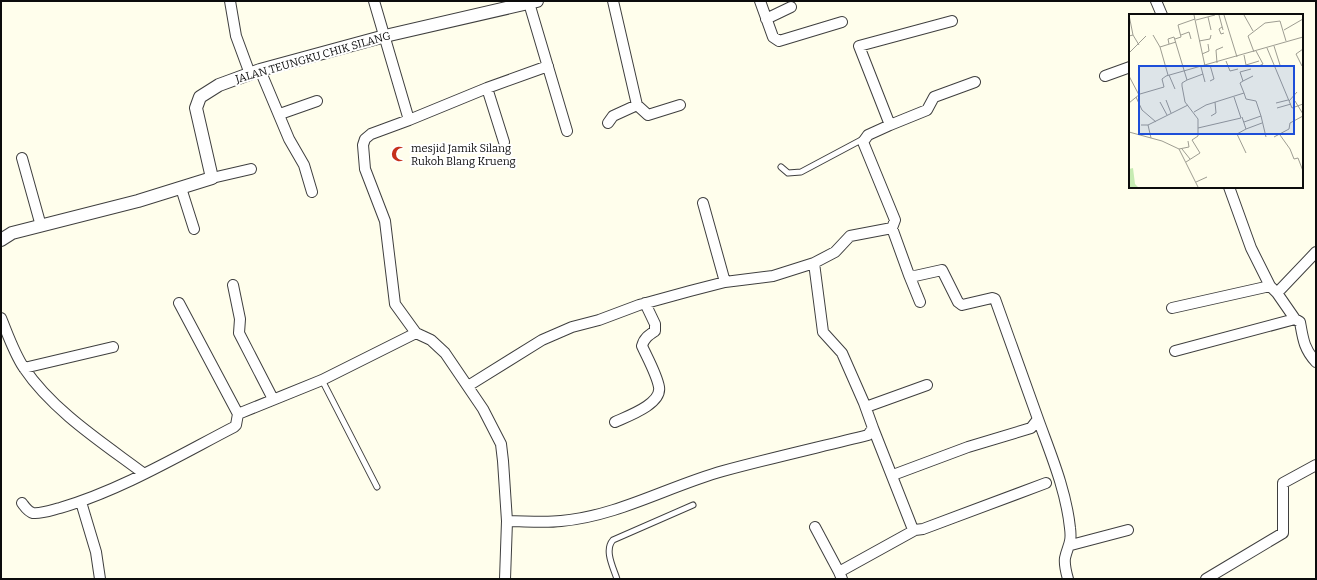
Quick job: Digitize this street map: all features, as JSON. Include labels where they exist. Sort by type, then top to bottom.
[{"type":"street","points":[[230,1],[236,36],[280,114],[289,139],[304,164],[312,192]]},
{"type":"street","points":[[374,1],[386,36],[409,120]]},
{"type":"street","points":[[613,1],[637,105],[648,115],[680,105]]},
{"type":"street","points":[[760,1],[773,37],[779,41],[842,22]]},
{"type":"street","points":[[1156,1],[1162,14]]},
{"type":"street","points":[[533,2],[548,66],[568,131]]},
{"type":"street","name":"JALAN TEUNGKU CHIK SILANG","points":[[212,178],[196,113],[198,100],[219,85],[255,72],[386,36],[533,2]]},
{"type":"street","points":[[766,19],[791,7]]},
{"type":"street","points":[[890,125],[859,46],[952,21]]},
{"type":"street","points":[[505,579],[507,520],[504,461],[500,444],[493,427],[468,386],[439,347],[431,340],[416,333],[395,304],[385,221],[365,169],[364,145],[365,139],[372,134],[487,88],[548,66]]},
{"type":"street","points":[[1105,76],[1129,67]]},
{"type":"street","points":[[920,302],[892,228],[895,220],[864,145],[864,138],[890,125],[927,110],[934,97],[975,82]]},
{"type":"street","points":[[487,88],[504,142]]},
{"type":"street","points":[[280,114],[317,101]]},
{"type":"street","points":[[608,123],[613,116],[637,105]]},
{"type":"street","points":[[22,158],[41,226]]},
{"type":"street","points":[[1,240],[12,234],[181,188],[212,178],[251,169]]},
{"type":"street","points":[[181,188],[194,229]]},
{"type":"street","points":[[1229,188],[1250,248],[1273,290],[1300,324],[1303,344],[1308,353],[1316,362]]},
{"type":"street","points":[[703,203],[725,282]]},
{"type":"street","points":[[468,386],[542,340],[572,327],[599,320],[645,303],[725,282],[773,276],[814,263],[835,252],[850,236],[892,228]]},
{"type":"street","points":[[1172,308],[1273,290],[1316,252]]},
{"type":"street","points":[[814,263],[823,332],[842,353],[893,475],[912,527],[915,530]]},
{"type":"street","points":[[909,275],[915,276],[942,270],[958,302],[962,305],[992,298],[995,299],[1059,476],[1070,528],[1071,545],[1065,562],[1068,579]]},
{"type":"street","points":[[233,285],[240,319],[239,333],[272,400]]},
{"type":"street","points":[[22,503],[25,508],[33,513],[44,512],[81,502],[143,473],[236,425],[238,414],[179,303]]},
{"type":"street","points":[[615,422],[654,403],[658,396],[659,387],[642,346],[643,341],[647,336],[656,331],[655,324],[645,303]]},
{"type":"street","points":[[1,318],[24,368],[41,388],[75,422],[143,473]]},
{"type":"street","points":[[1175,351],[1295,319]]},
{"type":"street","points":[[238,414],[322,380],[416,333]]},
{"type":"street","points":[[24,368],[113,347]]},
{"type":"street","points":[[866,408],[927,385]]},
{"type":"street","points":[[893,475],[968,447],[1031,428],[1038,419]]},
{"type":"street","points":[[507,520],[560,522],[616,510],[669,489],[723,471],[868,435],[873,428]]},
{"type":"street","points":[[1206,579],[1283,533],[1283,482],[1316,464]]},
{"type":"street","points":[[815,527],[841,576],[915,530],[923,529],[1046,483]]},
{"type":"street","points":[[81,502],[96,552],[100,579]]},
{"type":"street","points":[[1071,545],[1128,530]]},
{"type":"lane","points":[[781,168],[788,172],[801,172],[864,138]]},
{"type":"lane","points":[[322,380],[377,487]]},
{"type":"lane","points":[[617,579],[609,555],[609,544],[613,540],[693,505]]},
{"type":"place","name":"mesjid Jamik Silang Rukoh Blang Krueng","points":[[399,154]]}]
